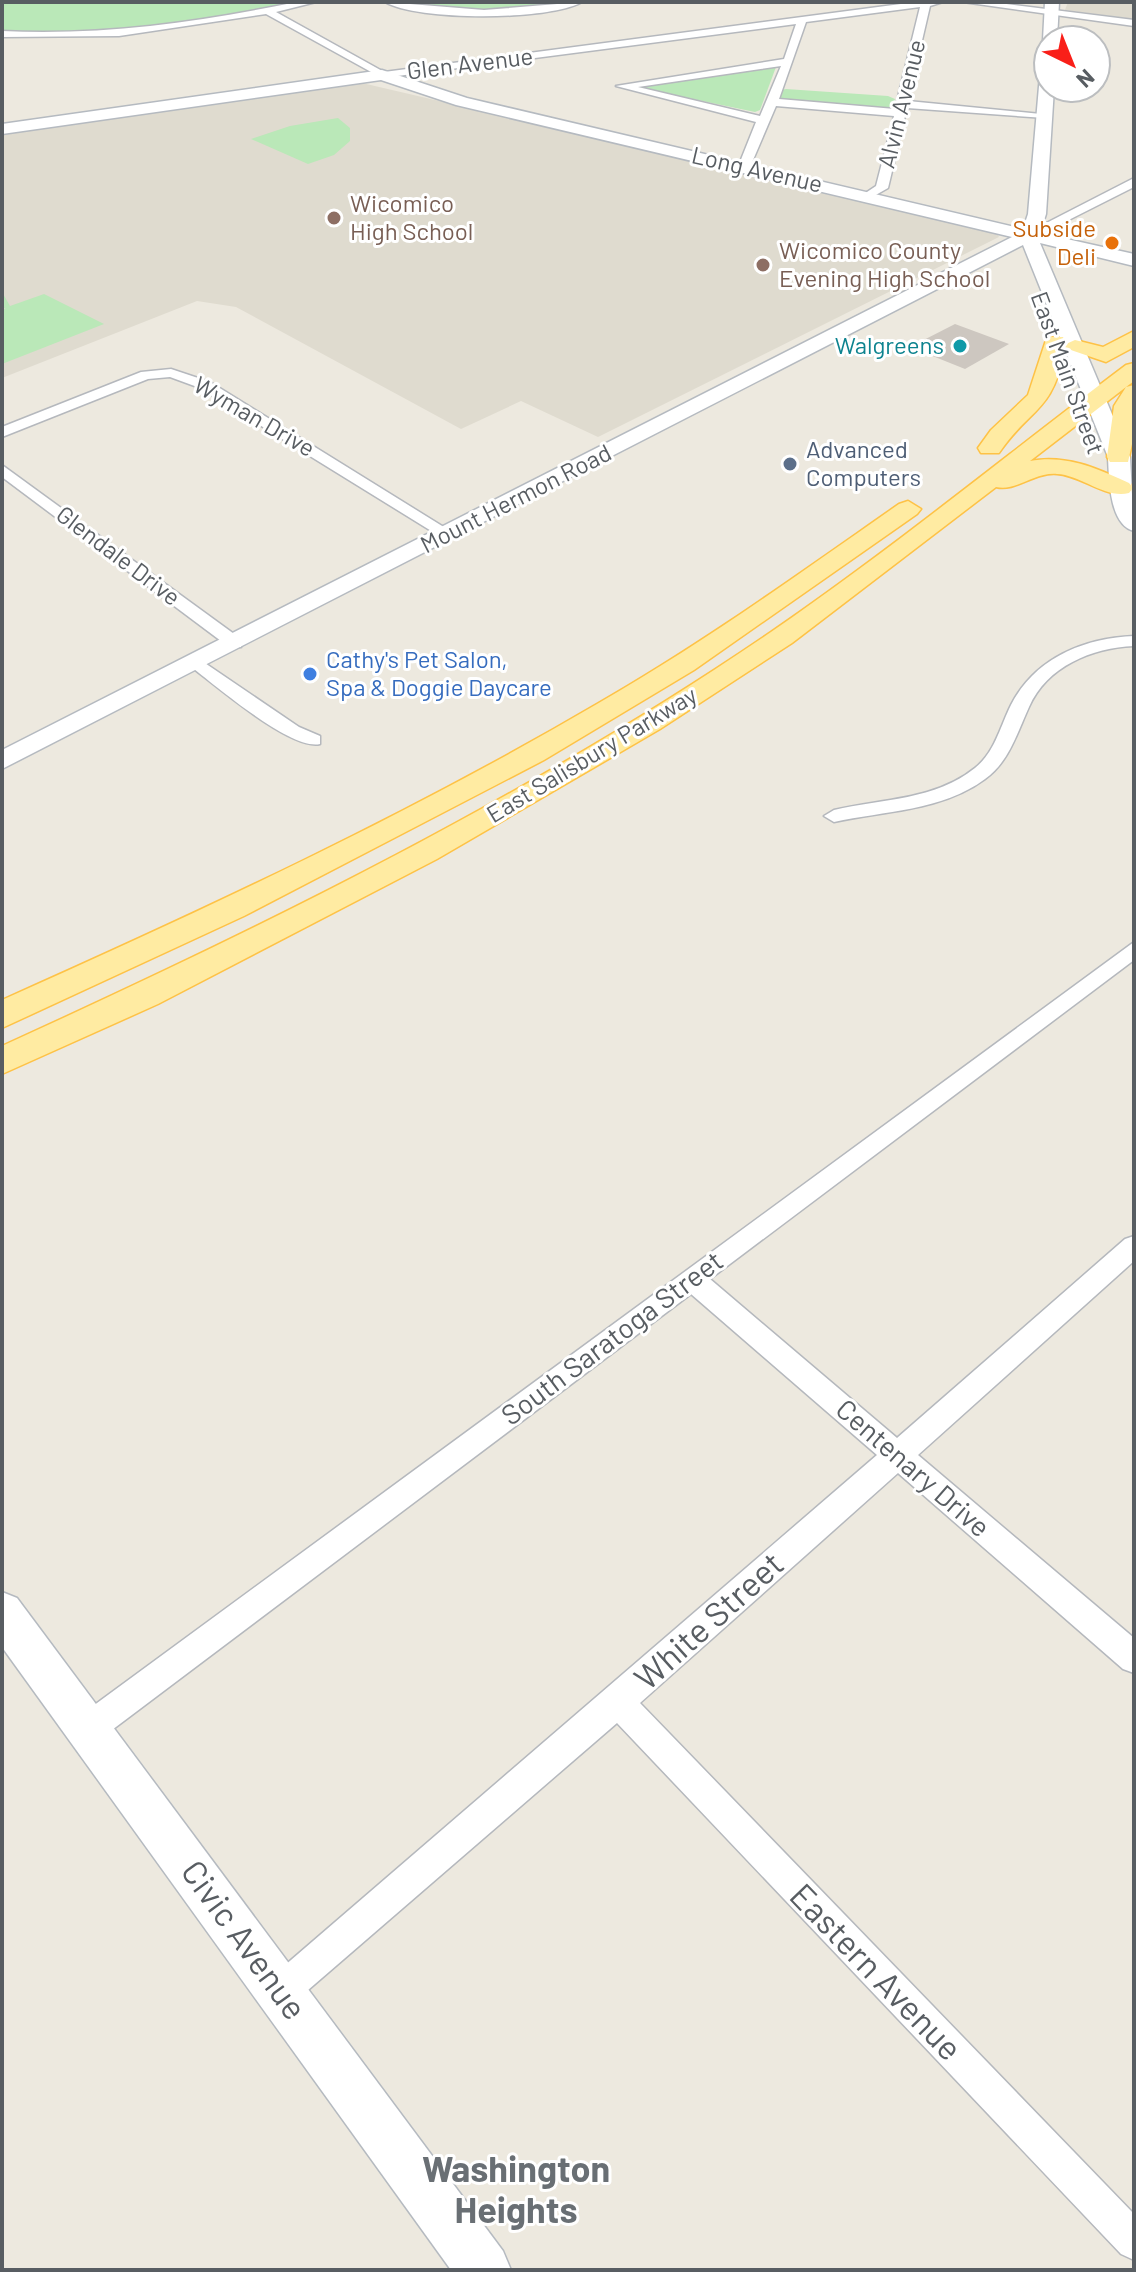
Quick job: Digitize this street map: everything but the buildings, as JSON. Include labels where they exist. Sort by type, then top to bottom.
[{"type":"main road","name":"Glen Avenue","points":[[2,129],[382,75]]},
{"type":"main road","name":"Long Avenue","points":[[382,75],[427,92],[867,196],[1029,250],[1134,260]]},
{"type":"main road","points":[[339,81],[371,81],[427,92]]},
{"type":"main road","points":[[979,260],[1006,259],[1029,250],[1037,214],[1046,104]]},
{"type":"main road","name":"Mount Hermon Road","points":[[2,761],[979,260],[1029,250]]},
{"type":"main road","name":"East Main Street","points":[[1029,250],[1085,394],[1119,457],[1134,524]]},
{"type":"main road","points":[[990,448],[995,439],[1035,402],[1065,344],[1106,355],[1134,338]]},
{"type":"main road","name":"East Salisbury Parkway","points":[[2,1061],[75,1028],[426,852],[624,738],[782,637],[935,519],[1085,394],[1134,347]]},
{"type":"main road","name":"East Salisbury Parkway","points":[[2,1015],[163,942],[362,845],[609,710],[833,563],[990,448],[1134,370]]},
{"type":"main road","points":[[1119,457],[1126,406],[1134,392]]},
{"type":"main road","name":"East Main Street","points":[[1085,394],[1105,476],[1127,488]]},
{"type":"main road","points":[[935,519],[1030,466],[1073,466],[1127,488]]},
{"type":"main road","points":[[2,1002],[96,960],[163,942]]},
{"type":"main road","points":[[2,1076],[75,1028]]},
{"type":"main road","name":"Civic Avenue","points":[[7,1628],[89,1728],[484,2270]]},
{"type":"street","points":[[2,34],[95,37],[270,13],[311,2]]},
{"type":"street","points":[[390,2],[486,15],[531,12],[577,2]]},
{"type":"street","points":[[968,2],[1052,7],[1134,23]]},
{"type":"street","name":"Glen Avenue","points":[[382,75],[932,3]]},
{"type":"street","name":"Alvin Avenue","points":[[867,196],[882,188],[932,3]]},
{"type":"street","points":[[744,167],[780,86],[802,20],[801,15],[790,9]]},
{"type":"street","points":[[270,13],[382,75]]},
{"type":"street","points":[[763,120],[621,86],[787,62]]},
{"type":"street","points":[[780,86],[795,88]]},
{"type":"street","points":[[888,96],[902,105]]},
{"type":"street","points":[[773,102],[902,105],[1045,115]]},
{"type":"street","points":[[1029,250],[1134,182]]},
{"type":"street","name":"Wyman Drive","points":[[2,432],[132,379],[171,373],[205,385],[447,534]]},
{"type":"street","name":"Glendale Drive","points":[[2,470],[235,643]]},
{"type":"street","points":[[834,816],[868,806],[935,796],[979,774],[997,758],[1023,701],[1045,674],[1087,648],[1117,640],[1134,641]]},
{"type":"street","points":[[196,662],[292,731],[313,740]]},
{"type":"street","name":"South Saratoga Street","points":[[89,1728],[1134,949]]},
{"type":"street","name":"White Street","points":[[281,1991],[618,1702],[1134,1246]]},
{"type":"street","name":"Centenary Drive","points":[[692,1279],[1134,1658]]},
{"type":"street","name":"Eastern Avenue","points":[[618,1702],[1134,2241]]},
{"type":"shaded area","points":[[1068,2],[1134,2],[1134,19],[1065,10]]},
{"type":"shaded area","name":"Wicomico High School","points":[[362,83],[996,231],[999,237],[598,437],[521,401],[461,429],[236,307],[197,301],[2,378],[2,134]]},
{"type":"green space","points":[[2,2],[302,2],[262,13],[107,34],[2,32]]},
{"type":"green space","points":[[403,2],[565,2],[525,9],[484,11]]},
{"type":"green space","points":[[764,65],[776,67],[760,110],[755,112],[640,88],[637,83]]},
{"type":"green space","points":[[781,90],[895,99],[892,107],[886,108],[778,99]]},
{"type":"green space","points":[[338,118],[350,128],[350,141],[334,155],[308,164],[251,139],[290,126]]},
{"type":"green space","points":[[2,292],[10,306],[44,294],[104,324],[2,364],[2,310],[6,308],[2,308]]},
{"type":"place","name":"Wicomico High School","points":[[334,218]]},
{"type":"place","name":"Subside Deli","points":[[1112,243]]},
{"type":"place","name":"Wicomico County Evening High School","points":[[763,265]]},
{"type":"place","name":"Walgreens","points":[[960,346]]},
{"type":"place","name":"Advanced Computers","points":[[790,464]]},
{"type":"place","name":"Cathy's Pet Salon, Spa & Doggie Daycare","points":[[310,674]]},
{"type":"district","name":"Washington Heights","points":[[516,2190]]}]
